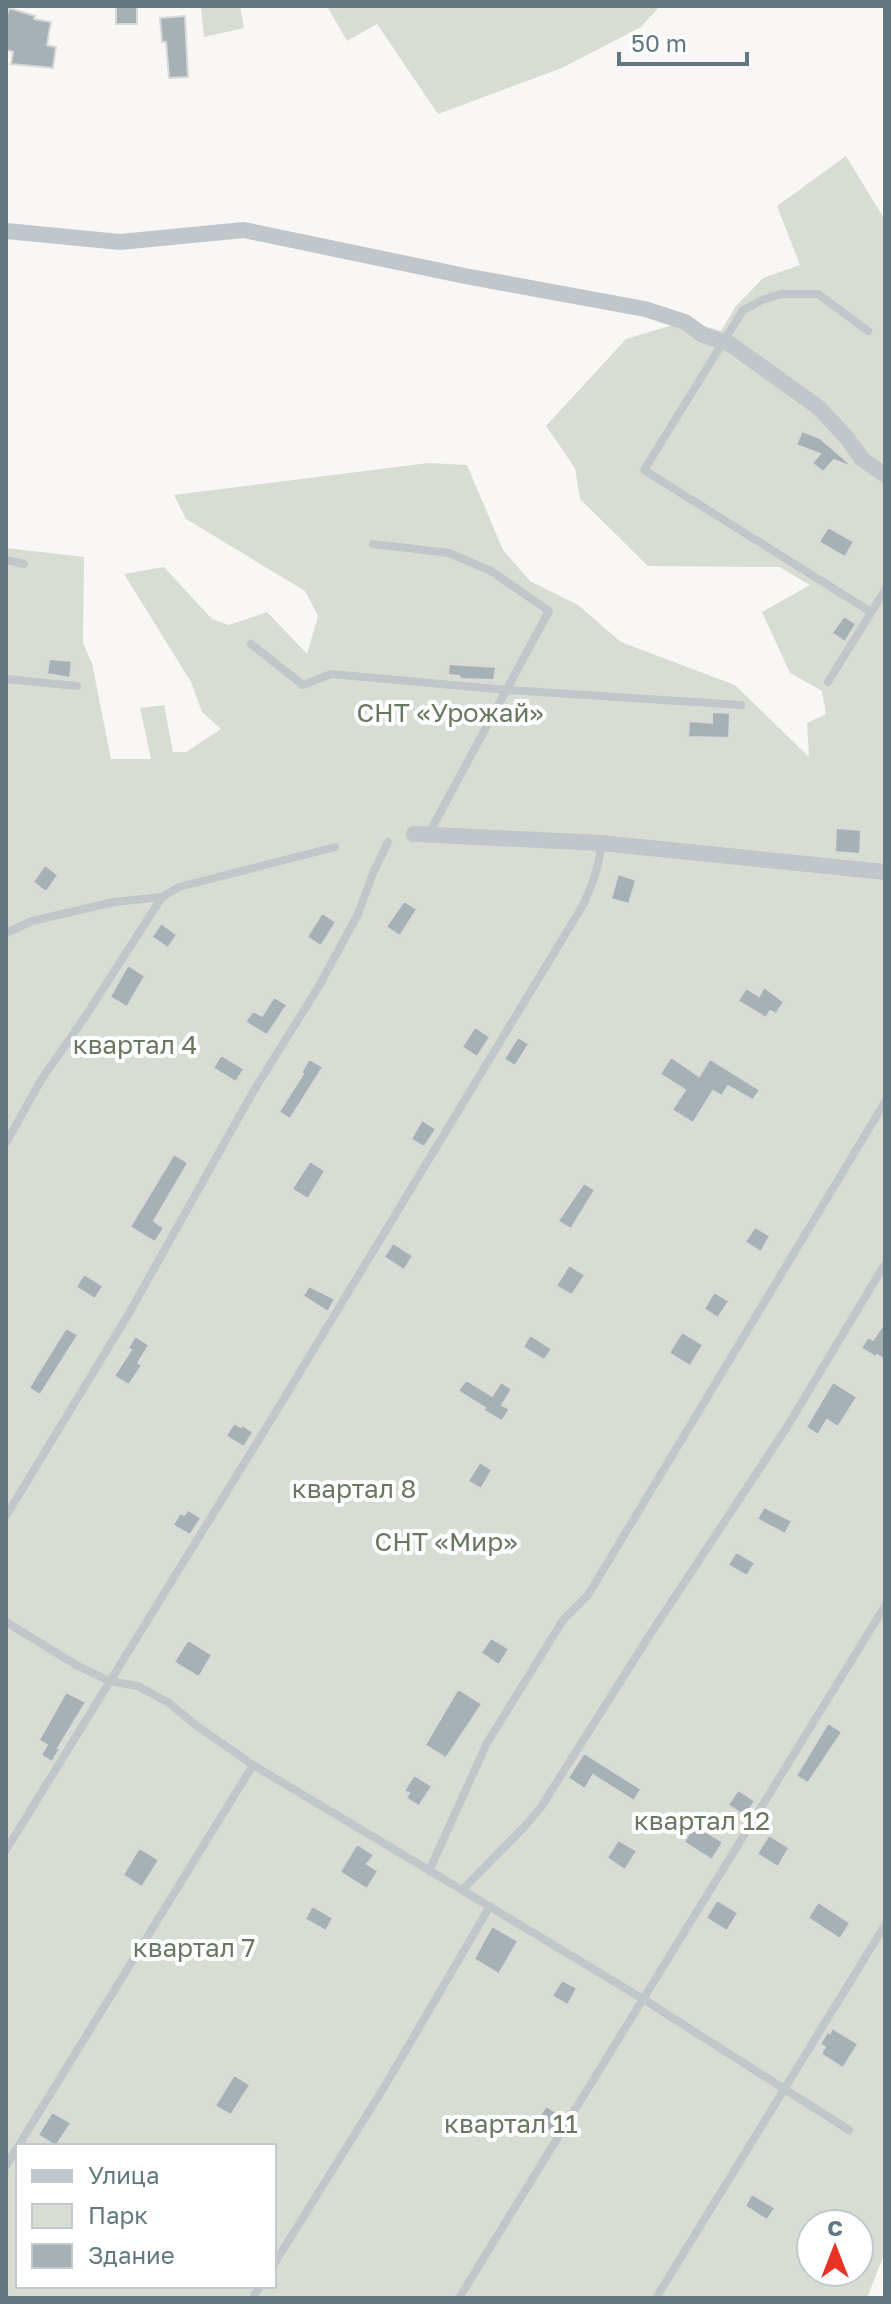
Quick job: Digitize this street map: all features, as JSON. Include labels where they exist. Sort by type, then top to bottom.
[{"type":"street","points":[[6,231],[120,242],[244,230],[465,276],[645,309],[685,322],[703,335],[725,343],[818,407],[862,459],[885,475]]},
{"type":"street","points":[[421,834],[601,843],[883,868]]},
{"type":"lane","points":[[868,331],[818,294],[781,294],[743,310],[644,470],[871,612]]},
{"type":"lane","points":[[373,544],[449,553],[491,571],[549,611],[507,690],[421,834]]},
{"type":"lane","points":[[6,560],[24,564]]},
{"type":"lane","points":[[828,682],[885,590]]},
{"type":"lane","points":[[251,644],[303,685],[331,674],[507,690],[741,705]]},
{"type":"lane","points":[[6,679],[77,686]]},
{"type":"lane","points":[[6,1516],[128,1315],[253,1092],[319,986],[358,914],[388,842]]},
{"type":"lane","points":[[6,1850],[583,905],[592,885],[601,843]]},
{"type":"lane","points":[[6,933],[32,921],[114,902],[162,897],[179,887],[335,847]]},
{"type":"lane","points":[[6,1143],[41,1080],[162,897]]},
{"type":"lane","points":[[429,1871],[487,1743],[563,1620],[588,1595],[885,1102]]},
{"type":"lane","points":[[462,1890],[541,1807],[787,1427],[885,1264]]},
{"type":"lane","points":[[459,2298],[885,1606]]},
{"type":"lane","points":[[6,1622],[78,1666],[109,1681],[138,1686],[169,1703],[253,1765],[643,1999],[849,2130]]},
{"type":"lane","points":[[20,2144],[253,1765]]},
{"type":"lane","points":[[276,2261],[386,2084],[490,1906]]},
{"type":"lane","points":[[656,2298],[885,1925]]},
{"type":"green space","points":[[201,6],[240,6],[244,28],[204,37]]},
{"type":"green space","points":[[327,6],[660,6],[641,27],[562,68],[438,114],[377,24],[347,41]]},
{"type":"green space","name":"СНТ «Мир»","points":[[846,156],[885,220],[885,2252],[875,2278],[875,2208],[795,2208],[795,2288],[871,2288],[867,2298],[6,2298],[6,548],[84,557],[83,643],[92,663],[111,759],[151,759],[140,708],[164,705],[173,752],[186,752],[221,729],[202,712],[191,682],[124,574],[164,567],[212,619],[229,625],[267,612],[307,654],[318,616],[305,591],[186,519],[174,495],[428,463],[467,465],[503,550],[530,581],[578,605],[621,642],[735,685],[809,757],[807,723],[826,714],[822,691],[790,673],[762,612],[810,585],[779,567],[648,566],[580,499],[575,468],[546,426],[626,339],[686,321],[721,331],[736,306],[763,278],[800,265],[777,206]]},
{"type":"building","points":[[116,6],[137,6],[137,24],[116,24]]},
{"type":"building","points":[[9,8],[35,16],[34,19],[51,22],[47,45],[56,47],[53,68],[11,64],[13,52],[6,50]]},
{"type":"building","points":[[185,16],[188,77],[169,78],[160,18]]},
{"type":"building","points":[[802,431],[820,438],[849,466],[834,460],[823,472],[812,463],[820,454],[796,445]]},
{"type":"building","points":[[828,527],[854,542],[845,557],[819,542]]},
{"type":"building","points":[[844,616],[856,624],[845,642],[832,633]]},
{"type":"building","points":[[49,659],[72,661],[70,678],[47,674]]},
{"type":"building","points":[[449,664],[496,667],[494,680],[461,679],[448,675]]},
{"type":"building","points":[[712,712],[730,713],[729,738],[688,737],[689,721],[712,723]]},
{"type":"building","points":[[836,828],[861,830],[860,854],[835,852]]},
{"type":"building","points":[[45,865],[58,875],[46,892],[33,882]]},
{"type":"building","points":[[618,874],[636,880],[629,904],[611,899]]},
{"type":"building","points":[[404,901],[417,909],[400,936],[386,927]]},
{"type":"building","points":[[322,913],[336,922],[321,946],[307,937]]},
{"type":"building","points":[[161,923],[177,935],[168,948],[152,937]]},
{"type":"building","points":[[128,965],[145,976],[127,1007],[110,997]]},
{"type":"building","points":[[764,987],[784,1002],[776,1014],[770,1011],[766,1018],[738,1001],[746,988],[759,996]]},
{"type":"building","points":[[274,997],[287,1005],[267,1035],[245,1022],[253,1011],[262,1016]]},
{"type":"building","points":[[475,1027],[490,1037],[477,1057],[462,1047]]},
{"type":"building","points":[[518,1037],[529,1044],[515,1066],[504,1059]]},
{"type":"building","points":[[221,1055],[244,1069],[236,1082],[213,1068]]},
{"type":"building","points":[[671,1057],[699,1076],[710,1059],[760,1090],[753,1100],[728,1086],[722,1096],[713,1091],[693,1123],[672,1110],[685,1090],[660,1074]]},
{"type":"building","points":[[309,1059],[323,1067],[290,1119],[279,1112]]},
{"type":"building","points":[[422,1120],[436,1129],[424,1147],[411,1139]]},
{"type":"building","points":[[174,1154],[188,1163],[154,1221],[164,1228],[155,1242],[130,1227]]},
{"type":"building","points":[[310,1161],[325,1171],[308,1199],[292,1189]]},
{"type":"building","points":[[584,1183],[595,1190],[571,1229],[558,1221]]},
{"type":"building","points":[[755,1227],[770,1236],[761,1252],[745,1242]]},
{"type":"building","points":[[393,1243],[413,1256],[404,1270],[384,1257]]},
{"type":"building","points":[[569,1265],[585,1275],[572,1295],[556,1286]]},
{"type":"building","points":[[84,1274],[103,1286],[95,1299],[76,1287]]},
{"type":"building","points":[[309,1286],[335,1299],[328,1312],[303,1296]]},
{"type":"building","points":[[714,1292],[729,1301],[718,1318],[704,1309]]},
{"type":"building","points":[[885,1322],[885,1360],[861,1348],[868,1337],[873,1340]]},
{"type":"building","points":[[66,1328],[78,1335],[40,1395],[29,1388]]},
{"type":"building","points":[[682,1332],[703,1345],[690,1366],[669,1353]]},
{"type":"building","points":[[530,1335],[552,1349],[544,1360],[523,1347]]},
{"type":"building","points":[[135,1336],[149,1345],[138,1363],[142,1365],[129,1385],[114,1376],[131,1350],[128,1348]]},
{"type":"building","points":[[466,1380],[492,1396],[501,1382],[512,1389],[502,1405],[510,1409],[502,1421],[458,1391]]},
{"type":"building","points":[[833,1382],[857,1397],[838,1427],[827,1420],[818,1435],[806,1427]]},
{"type":"building","points":[[234,1423],[253,1432],[244,1447],[226,1436]]},
{"type":"building","points":[[480,1462],[492,1470],[481,1489],[468,1481]]},
{"type":"building","points":[[764,1507],[792,1521],[785,1534],[757,1519]]},
{"type":"building","points":[[188,1510],[201,1518],[190,1535],[173,1525],[180,1513],[184,1515]]},
{"type":"building","points":[[736,1552],[755,1563],[747,1576],[728,1565]]},
{"type":"building","points":[[491,1638],[509,1649],[499,1665],[481,1653]]},
{"type":"building","points":[[188,1640],[212,1655],[199,1677],[174,1662]]},
{"type":"building","points":[[458,1689],[482,1704],[446,1758],[425,1745]]},
{"type":"building","points":[[66,1692],[86,1702],[52,1762],[41,1755],[47,1745],[39,1740]]},
{"type":"building","points":[[828,1723],[842,1732],[808,1783],[796,1776]]},
{"type":"building","points":[[584,1753],[641,1789],[634,1801],[593,1775],[585,1789],[568,1778]]},
{"type":"building","points":[[414,1775],[432,1786],[419,1806],[406,1798],[409,1793],[404,1791]]},
{"type":"building","points":[[738,1790],[755,1801],[745,1816],[728,1805]]},
{"type":"building","points":[[694,1825],[723,1842],[712,1860],[684,1842]]},
{"type":"building","points":[[769,1835],[789,1848],[778,1867],[757,1854]]},
{"type":"building","points":[[618,1840],[637,1851],[625,1870],[607,1858]]},
{"type":"building","points":[[357,1844],[374,1855],[367,1864],[378,1871],[367,1889],[340,1872]]},
{"type":"building","points":[[139,1848],[159,1860],[142,1887],[123,1875]]},
{"type":"building","points":[[717,1900],[738,1913],[727,1931],[706,1918]]},
{"type":"building","points":[[818,1902],[850,1923],[840,1939],[808,1918]]},
{"type":"building","points":[[312,1906],[333,1918],[326,1931],[305,1919]]},
{"type":"building","points":[[492,1926],[518,1941],[499,1974],[474,1959]]},
{"type":"building","points":[[562,1980],[577,1988],[568,2005],[552,1996]]},
{"type":"building","points":[[832,2028],[858,2044],[843,2068],[821,2054],[825,2047],[820,2044]]},
{"type":"building","points":[[234,2075],[250,2085],[231,2115],[215,2106]]},
{"type":"building","points":[[546,2106],[562,2116],[552,2132],[536,2122]]},
{"type":"building","points":[[52,2112],[71,2123],[57,2144],[38,2135]]},
{"type":"building","points":[[752,2194],[775,2208],[767,2220],[745,2206]]},
{"type":"park label","name":"СНТ «Урожай»","points":[[450,713]]},
{"type":"park label","name":"квартал 4","points":[[135,1045]]},
{"type":"park label","name":"квартал 8","points":[[354,1489]]},
{"type":"park label","name":"квартал 12","points":[[702,1821]]},
{"type":"park label","name":"квартал 7","points":[[194,1948]]},
{"type":"park label","name":"квартал 11","points":[[511,2124]]}]
